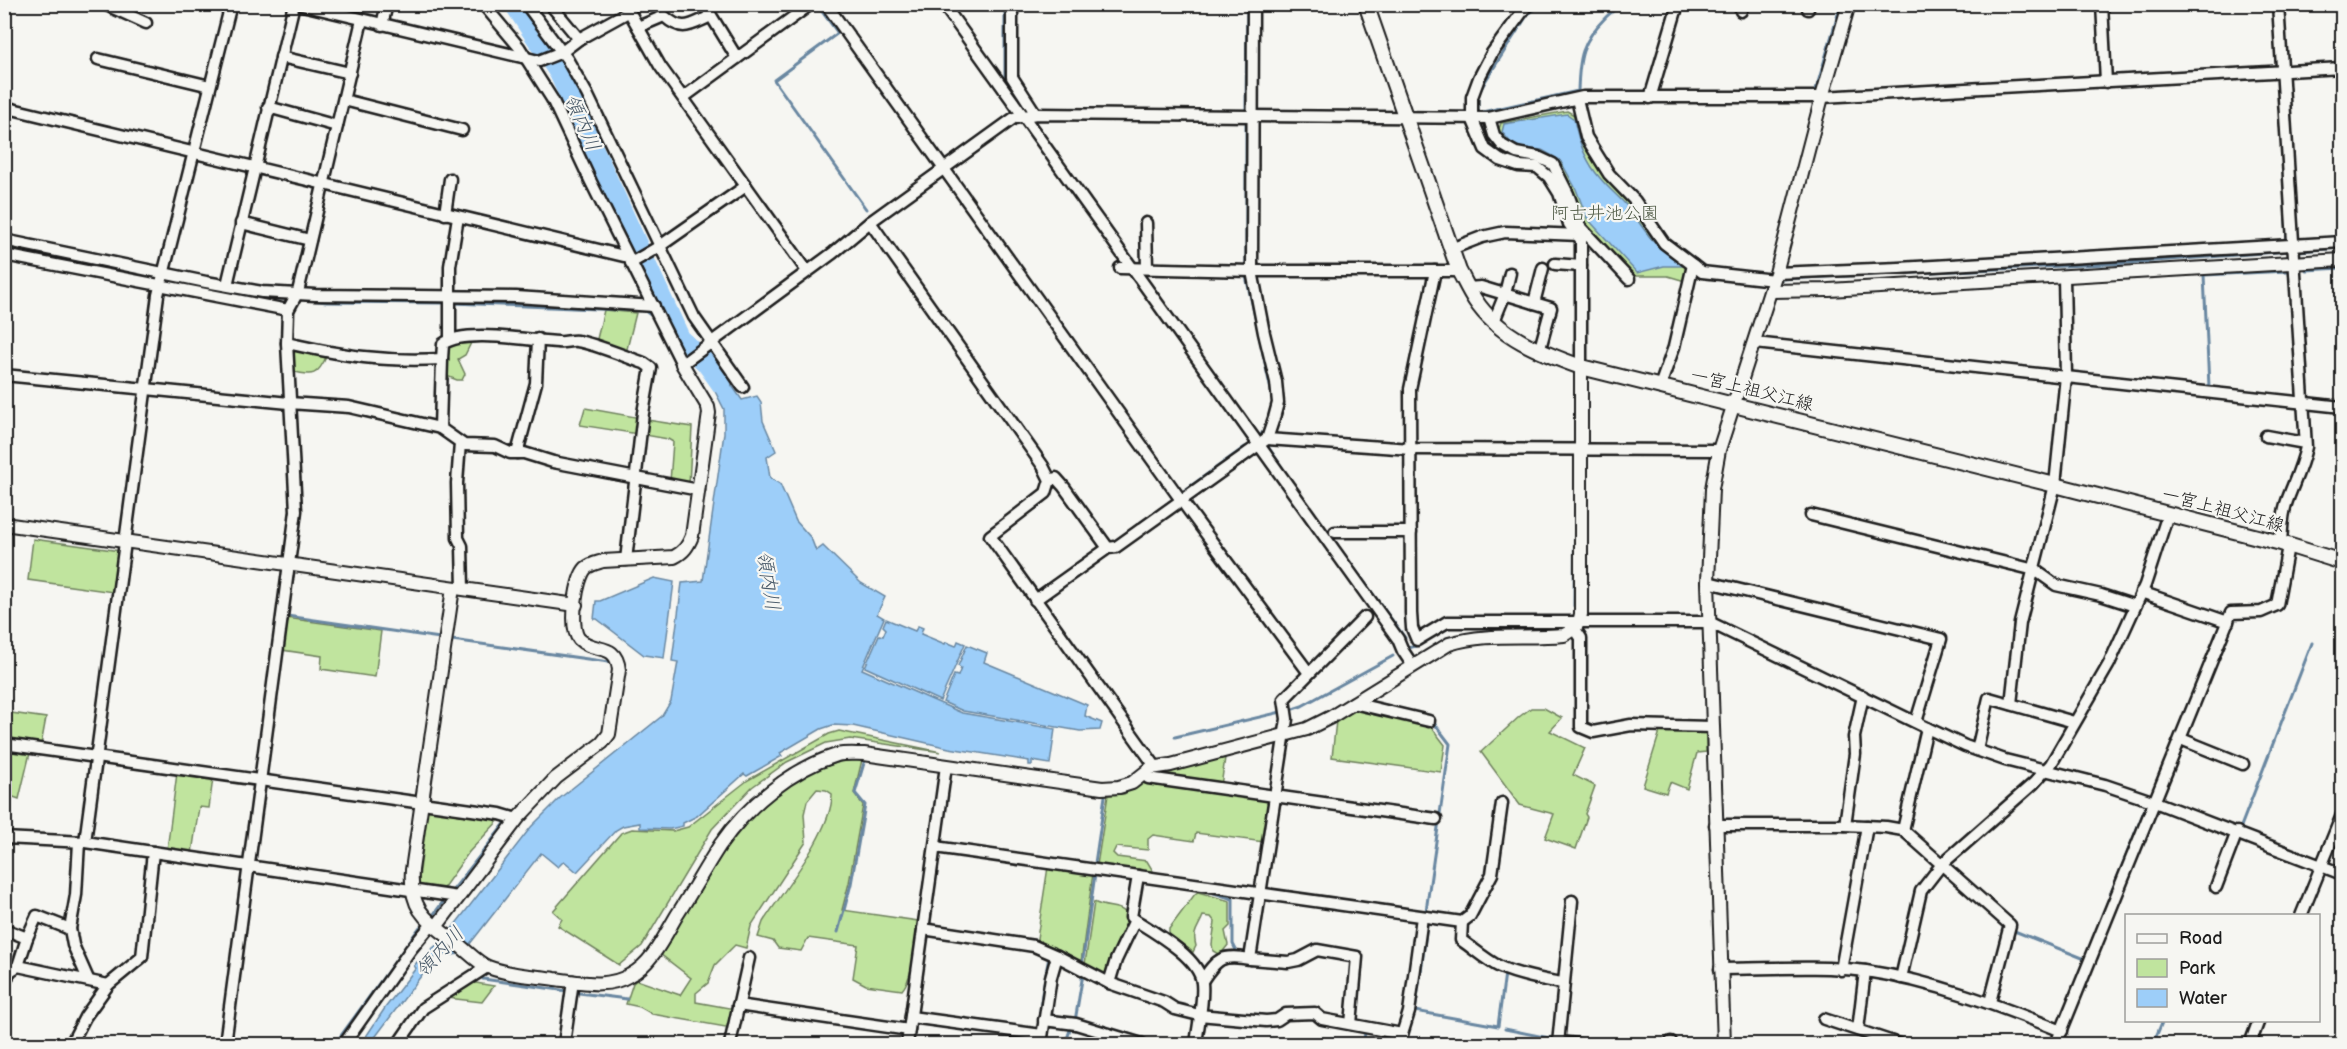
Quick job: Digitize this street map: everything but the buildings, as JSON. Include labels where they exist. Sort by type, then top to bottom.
[{"type":"main road","name":"一宮上祖父江線","points":[[1366,4],[1459,271],[1475,301],[1494,321],[1504,331],[1539,352],[1581,367],[2055,485],[2343,562]]},
{"type":"street","points":[[104,4],[118,8],[146,23]]},
{"type":"street","points":[[88,980],[73,945],[70,929],[96,757],[145,388],[163,273],[231,4]]},
{"type":"street","points":[[227,285],[294,4]]},
{"type":"street","points":[[298,4],[322,7],[362,20],[534,60],[561,52],[627,8],[660,66],[807,271]]},
{"type":"street","points":[[382,25],[387,4]]},
{"type":"street","points":[[344,1044],[411,949],[438,928],[458,897],[517,819],[556,778],[602,743],[609,734],[619,670],[618,661],[606,648],[593,646],[579,639],[573,624],[582,574],[587,568],[603,561],[674,557],[686,549],[692,536],[699,490],[708,407],[686,361],[654,306],[534,60],[483,4]]},
{"type":"street","points":[[526,4],[561,52],[587,94],[693,317],[743,387]]},
{"type":"street","points":[[550,4],[579,39]]},
{"type":"street","points":[[684,97],[811,4]]},
{"type":"street","points":[[826,4],[1181,500],[1308,673]]},
{"type":"street","points":[[943,4],[1132,268],[1263,442],[1398,639],[1413,666]]},
{"type":"street","points":[[1011,4],[1011,77],[1036,114]]},
{"type":"street","points":[[1035,600],[1108,548],[1116,547],[1263,442],[1278,404],[1276,382],[1252,271],[1253,4]]},
{"type":"street","points":[[1528,4],[1492,53],[1479,78],[1472,98],[1472,117],[1485,149],[1500,160],[1518,166],[1537,167],[1549,177],[1559,193],[1569,224],[1629,279]]},
{"type":"street","points":[[1650,98],[1678,4]]},
{"type":"street","points":[[1724,1044],[1708,582],[1712,489],[1719,450],[1736,404],[1774,281],[1822,98],[1850,4]]},
{"type":"street","points":[[2102,4],[2106,82]]},
{"type":"street","points":[[2057,1044],[2231,614],[2261,612],[2277,605],[2285,545],[2282,524],[2286,502],[2302,466],[2305,442],[2278,4]]},
{"type":"street","points":[[638,27],[664,16],[674,25],[684,28],[709,8],[737,58]]},
{"type":"street","points":[[225,1044],[296,511],[287,343],[288,310],[298,292],[362,20]]},
{"type":"street","points":[[281,57],[350,73]]},
{"type":"street","points":[[98,60],[210,86]]},
{"type":"street","points":[[686,361],[943,168],[1014,118],[1023,116],[1036,114],[1489,118],[1577,99],[1822,98],[2343,68]]},
{"type":"street","points":[[1577,99],[1586,137],[1609,174],[1635,201],[1664,243],[1702,272],[1829,290],[2343,260]]},
{"type":"street","points":[[344,100],[462,130]]},
{"type":"street","points":[[4,107],[633,259],[659,247],[746,186]]},
{"type":"street","points":[[268,107],[337,126]]},
{"type":"street","points":[[1489,118],[1494,135],[1502,145],[1516,153],[1538,157],[1553,164],[1568,194],[1580,227],[1582,448],[1577,626],[1581,638],[1581,727],[1593,732],[1631,725],[1712,728]]},
{"type":"street","points":[[445,214],[450,179]]},
{"type":"street","points":[[450,338],[450,266],[458,217]]},
{"type":"street","points":[[870,222],[1023,436],[1050,480],[1046,493],[990,536],[1151,770]]},
{"type":"street","points":[[242,223],[310,240]]},
{"type":"street","points":[[1146,223],[1147,268]]},
{"type":"street","points":[[1451,249],[1482,237],[1505,232],[1581,235]]},
{"type":"street","points":[[4,240],[262,292],[298,292],[315,295],[516,297],[654,306]]},
{"type":"street","points":[[1774,281],[1899,268],[2343,242]]},
{"type":"street","points":[[4,255],[288,310]]},
{"type":"street","points":[[1555,264],[1581,266]]},
{"type":"street","points":[[1660,386],[1674,347],[1687,282],[1693,265]]},
{"type":"street","points":[[1120,268],[1252,271],[1459,271]]},
{"type":"street","points":[[1534,303],[1543,268]]},
{"type":"street","points":[[1435,271],[1410,389],[1412,628],[1417,640],[1447,622],[1577,626],[1709,622],[1977,750],[2045,771],[2105,785],[2237,832],[2343,874]]},
{"type":"street","points":[[1494,321],[1505,294],[1510,273]]},
{"type":"street","points":[[2011,704],[2020,623],[2055,485],[2066,376],[2064,277]]},
{"type":"street","points":[[1468,288],[1481,287],[1551,308],[1539,352]]},
{"type":"street","points":[[440,428],[443,344],[450,338],[577,341],[644,363],[651,368],[626,560]]},
{"type":"street","points":[[517,453],[536,383],[538,339]]},
{"type":"street","points":[[287,343],[336,355],[374,360],[442,359]]},
{"type":"street","points":[[1755,343],[2343,407]]},
{"type":"street","points":[[4,375],[349,407],[440,428],[464,445],[495,446],[510,453],[699,490]]},
{"type":"street","points":[[2266,436],[2305,442]]},
{"type":"street","points":[[1263,442],[1411,449],[1719,450]]},
{"type":"street","points":[[460,443],[457,483],[458,538],[462,546],[458,588],[422,803],[410,890],[414,902],[425,918],[487,967],[524,975],[595,984],[609,983],[632,975],[643,966],[664,938],[721,844],[754,806],[774,789],[814,764],[839,754],[864,754],[1102,788],[1119,787],[1132,783],[1151,770],[1283,737],[1306,729],[1449,644],[1471,638],[1564,635],[1577,626]]},
{"type":"street","points":[[1050,480],[1056,478],[1064,487],[1108,548]]},
{"type":"street","points":[[1901,978],[1921,891],[1942,864],[2051,764],[2109,664],[2142,592],[2168,514]]},
{"type":"street","points":[[1811,515],[2035,570],[2056,585],[2101,595],[2135,606]]},
{"type":"street","points":[[4,524],[576,605]]},
{"type":"street","points":[[1335,532],[1411,532]]},
{"type":"street","points":[[1708,582],[1941,639],[1916,722]]},
{"type":"street","points":[[2142,592],[2228,622]]},
{"type":"street","points":[[1251,959],[1287,719],[1284,699],[1365,617]]},
{"type":"street","points":[[1845,825],[1855,754],[1854,737],[1863,696]]},
{"type":"street","points":[[1977,750],[1989,698],[2074,722]]},
{"type":"street","points":[[1353,703],[1429,721]]},
{"type":"street","points":[[1903,830],[1927,728]]},
{"type":"street","points":[[2181,739],[2243,764]]},
{"type":"street","points":[[6,747],[96,757],[500,814],[517,819]]},
{"type":"street","points":[[907,1044],[946,766]]},
{"type":"street","points":[[1151,770],[1148,778],[1436,819]]},
{"type":"street","points":[[935,847],[1462,922],[1470,916],[1492,874],[1502,803]]},
{"type":"street","points":[[2301,914],[2343,815]]},
{"type":"street","points":[[1715,825],[1845,825],[1903,830],[2010,925],[1990,1002]]},
{"type":"street","points":[[1841,970],[1867,826]]},
{"type":"street","points":[[2216,887],[2237,832]]},
{"type":"street","points":[[4,838],[82,842],[458,897]]},
{"type":"street","points":[[70,1044],[85,1017],[108,985],[142,957],[153,852]]},
{"type":"street","points":[[1138,876],[1131,917],[1163,937],[1192,963],[1202,981]]},
{"type":"street","points":[[1572,901],[1558,1043],[1577,1044]]},
{"type":"street","points":[[4,985],[10,971],[18,966],[37,916],[70,929]]},
{"type":"street","points":[[923,929],[1034,946],[1109,984],[1164,1002],[1175,1009],[1199,1015],[1266,1021],[1277,1020],[1286,1014],[1315,1013],[1322,1019],[1351,1024],[1401,1039],[1409,1012],[1422,916]]},
{"type":"street","points":[[1109,984],[1116,960],[1135,920]]},
{"type":"street","points":[[1462,922],[1461,940],[1492,963],[1503,969],[1542,981],[1563,984]]},
{"type":"street","points":[[4,929],[27,938]]},
{"type":"street","points":[[1196,1044],[1202,981],[1219,959],[1240,957],[1288,962],[1298,960],[1317,950],[1357,957],[1351,1024]]},
{"type":"street","points":[[911,1017],[1042,1040],[1051,977],[1057,956]]},
{"type":"street","points":[[730,1044],[749,958]]},
{"type":"street","points":[[18,966],[108,985]]},
{"type":"street","points":[[398,1044],[423,1008],[487,967]]},
{"type":"street","points":[[1720,969],[1866,971],[1990,1002],[2062,1031]]},
{"type":"street","points":[[1858,1030],[1866,971]]},
{"type":"street","points":[[564,1044],[573,981]]},
{"type":"street","points":[[738,1005],[909,1030]]},
{"type":"street","points":[[1824,1019],[1899,1044]]},
{"type":"street","points":[[1044,1020],[1076,1024],[1142,1044]]},
{"type":"street","points":[[2250,1044],[2258,1022]]},
{"type":"green space","name":"阿古井池公園","points":[[1567,111],[1576,116],[1580,132],[1593,159],[1660,247],[1667,254],[1687,263],[1685,281],[1668,276],[1633,276],[1582,225],[1564,175],[1504,143],[1497,134],[1501,123]]},
{"type":"green space","points":[[604,310],[636,313],[626,353],[596,343]]},
{"type":"green space","points":[[479,339],[478,342],[471,343],[465,355],[458,359],[465,374],[462,380],[444,375],[445,346]]},
{"type":"green space","points":[[292,348],[327,355],[321,367],[314,373],[298,373],[291,371]]},
{"type":"green space","points":[[585,408],[641,418],[638,434],[580,425]]},
{"type":"green space","points":[[647,420],[692,427],[689,485],[670,482],[673,442],[645,435]]},
{"type":"green space","points":[[33,539],[120,551],[113,592],[28,580]]},
{"type":"green space","points":[[286,618],[381,631],[375,677],[321,669],[322,656],[282,650]]},
{"type":"green space","points":[[1531,708],[1544,708],[1562,718],[1550,731],[1585,748],[1573,775],[1595,786],[1576,849],[1545,838],[1554,814],[1520,805],[1481,752]]},
{"type":"green space","points":[[1358,709],[1429,724],[1445,745],[1441,772],[1332,757],[1336,721]]},
{"type":"green space","points":[[4,712],[46,718],[41,745],[5,738]]},
{"type":"green space","points":[[1661,728],[1706,732],[1706,752],[1697,753],[1687,789],[1670,782],[1666,793],[1643,786]]},
{"type":"green space","points":[[839,731],[941,752],[850,739],[826,743],[787,762],[752,787],[712,829],[642,946],[619,965],[558,926],[562,919],[553,911],[621,833],[632,829],[673,831],[688,827],[748,780],[829,734]]},
{"type":"green space","points":[[8,751],[30,753],[19,799],[5,794],[5,759]]},
{"type":"green space","points":[[1225,758],[1221,786],[1152,777],[1158,773]]},
{"type":"green space","points":[[849,760],[862,760],[854,793],[863,805],[842,910],[918,921],[912,967],[902,990],[866,985],[853,978],[858,945],[808,938],[801,951],[778,948],[773,941],[758,937],[763,922],[805,860],[824,825],[830,809],[832,794],[826,790],[817,789],[807,801],[804,814],[806,842],[751,926],[746,948],[735,945],[715,965],[708,983],[696,993],[696,1002],[735,1009],[731,1028],[652,1014],[640,1007],[626,1004],[633,983],[637,980],[680,995],[691,978],[660,954],[715,865],[736,836],[760,810],[786,788],[815,770]]},
{"type":"green space","points":[[177,773],[213,778],[209,808],[199,807],[192,853],[167,850]]},
{"type":"green space","points":[[1145,780],[1267,797],[1271,801],[1264,842],[1196,833],[1194,841],[1153,835],[1148,839],[1148,850],[1116,847],[1113,853],[1117,857],[1147,861],[1153,871],[1097,865],[1108,795],[1124,794]]},
{"type":"green space","points":[[428,807],[500,819],[469,852],[442,890],[418,886]]},
{"type":"green space","points":[[1048,867],[1093,873],[1081,962],[1059,949],[1051,947],[1050,951],[1036,945]]},
{"type":"green space","points":[[1198,892],[1230,901],[1230,926],[1225,931],[1228,945],[1220,955],[1213,951],[1215,922],[1211,917],[1203,916],[1195,933],[1196,946],[1193,952],[1169,934],[1169,929]]},
{"type":"green space","points":[[1094,902],[1120,909],[1125,912],[1131,923],[1108,977],[1085,964]]},
{"type":"green space","points":[[470,982],[494,986],[482,1002],[447,998]]},
{"type":"water","name":"阿古井池公園","points":[[1567,114],[1574,119],[1583,150],[1595,172],[1626,205],[1658,246],[1674,259],[1685,264],[1683,266],[1664,266],[1637,273],[1587,218],[1576,189],[1560,160],[1542,150],[1522,148],[1511,143],[1502,132],[1504,124]]},
{"type":"water","points":[[710,360],[726,377],[742,400],[757,396],[761,402],[763,421],[776,451],[767,457],[770,478],[780,484],[796,521],[811,538],[816,551],[823,546],[861,583],[885,597],[877,614],[884,618],[862,669],[962,713],[1055,729],[1050,764],[1032,761],[1032,765],[1029,765],[1029,761],[949,748],[853,726],[833,725],[821,729],[780,753],[782,756],[747,776],[744,774],[697,816],[683,823],[683,826],[670,829],[640,828],[640,823],[623,826],[616,830],[577,872],[564,861],[558,867],[541,853],[462,954],[436,956],[370,1044],[361,1044],[416,968],[414,966],[417,962],[420,964],[444,939],[531,827],[560,798],[662,716],[671,701],[678,662],[672,661],[682,583],[703,581],[724,433],[724,409],[702,366]]},
{"type":"water","points":[[654,578],[674,582],[664,658],[644,655],[594,619],[596,601]]},
{"type":"water","points":[[886,619],[915,631],[918,626],[923,628],[921,634],[945,644],[946,642],[956,646],[958,641],[965,644],[940,701],[865,667],[879,635],[883,636]]},
{"type":"water","points":[[967,645],[987,653],[984,662],[1087,705],[1085,716],[1102,723],[1100,730],[1080,731],[963,711],[943,702],[954,675],[958,676],[961,668],[958,666]]},
{"type":"waterway","name":"領内川","points":[[514,4],[559,73],[680,338],[706,363],[721,384]]},
{"type":"waterway","points":[[1005,4],[1005,84]]},
{"type":"waterway","points":[[1246,109],[1247,4]]},
{"type":"waterway","points":[[1543,4],[1528,14],[1486,80],[1478,94],[1478,113],[1578,91],[1579,69],[1586,43],[1591,34],[1620,4]]},
{"type":"waterway","points":[[1815,93],[1841,4]]},
{"type":"waterway","points":[[818,6],[838,33],[774,80],[866,209]]},
{"type":"waterway","points":[[1246,123],[1246,266]]},
{"type":"waterway","points":[[2284,183],[2287,240]]},
{"type":"waterway","points":[[4,246],[158,278]]},
{"type":"waterway","points":[[2298,251],[2342,248]]},
{"type":"waterway","points":[[1782,279],[2127,263],[2290,251]]},
{"type":"waterway","points":[[2306,270],[2342,268]]},
{"type":"waterway","points":[[2209,387],[2204,275],[2288,271]]},
{"type":"waterway","points":[[1246,276],[1272,395]]},
{"type":"waterway","points":[[168,281],[258,298],[285,299]]},
{"type":"waterway","points":[[309,300],[444,303]]},
{"type":"waterway","points":[[454,303],[645,311],[652,316]]},
{"type":"waterway","points":[[1575,379],[1575,444]]},
{"type":"waterway","points":[[2180,384],[2218,388]]},
{"type":"waterway","points":[[1260,436],[1265,429]]},
{"type":"waterway","points":[[1267,445],[1305,501]]},
{"type":"waterway","points":[[1181,493],[1245,447]]},
{"type":"waterway","points":[[1574,606],[1575,452]]},
{"type":"waterway","points":[[1114,542],[1175,498]]},
{"type":"waterway","points":[[1316,516],[1405,638]]},
{"type":"waterway","points":[[287,616],[440,638]]},
{"type":"waterway","points":[[452,640],[609,662]]},
{"type":"waterway","points":[[2240,829],[2312,643]]},
{"type":"waterway","points":[[1405,649],[1419,645]]},
{"type":"waterway","points":[[1293,709],[1393,656]]},
{"type":"waterway","points":[[1175,737],[1281,712]]},
{"type":"waterway","points":[[1426,911],[1450,744],[1431,719]]},
{"type":"waterway","points":[[838,932],[851,884],[865,805],[855,793],[864,763]]},
{"type":"waterway","points":[[1095,863],[1105,796]]},
{"type":"waterway","points":[[2103,913],[2146,806]]},
{"type":"waterway","points":[[453,890],[507,821]]},
{"type":"waterway","points":[[1082,965],[1095,874],[1097,874]]},
{"type":"waterway","points":[[1205,890],[1233,899],[1233,944],[1238,954]]},
{"type":"waterway","points":[[434,914],[443,902]]},
{"type":"waterway","points":[[1421,972],[1427,924]]},
{"type":"waterway","points":[[335,1044],[420,927]]},
{"type":"waterway","points":[[2012,930],[2085,959],[2086,955]]},
{"type":"waterway","points":[[1039,1019],[1049,957]]},
{"type":"waterway","points":[[1420,977],[1415,1011],[1498,1026],[1505,973]]},
{"type":"waterway","points":[[1075,1021],[1083,974]]},
{"type":"waterway","points":[[483,979],[567,991]]},
{"type":"waterway","points":[[579,993],[627,999]]},
{"type":"waterway","points":[[2153,1044],[2162,1022]]},
{"type":"waterway","points":[[1046,1039],[1066,1042],[1071,1027]]},
{"type":"waterway","points":[[1505,1029],[1554,1039]]},
{"type":"waterway","points":[[1364,1044],[1365,1030]]}]
